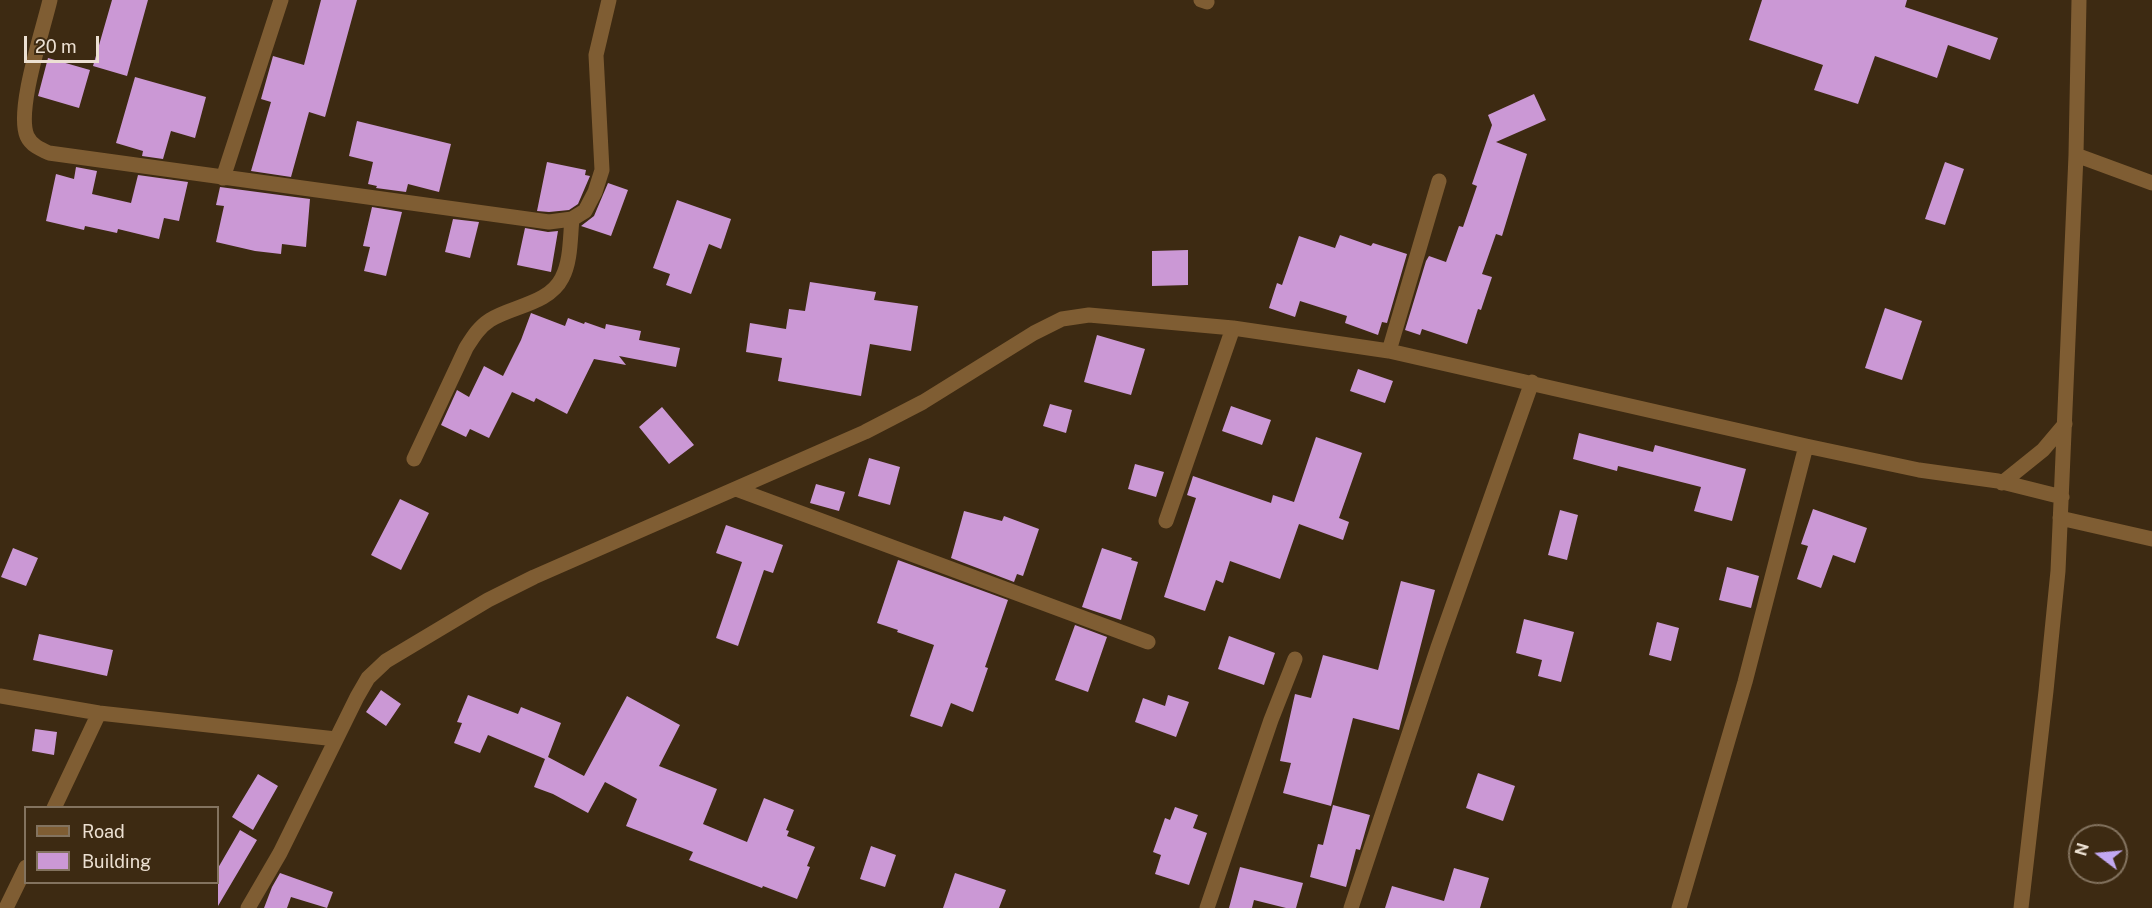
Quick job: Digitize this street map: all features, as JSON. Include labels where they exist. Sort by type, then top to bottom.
[{"type":"street","points":[[50,0],[24,105],[23,126],[28,139],[36,147],[49,153],[549,222],[572,219],[585,211],[595,192],[602,170],[596,55],[609,0]]},
{"type":"street","points":[[223,178],[281,0]]},
{"type":"street","points":[[2021,908],[2058,571],[2076,156],[2079,0]]},
{"type":"street","points":[[2076,156],[2152,183]]},
{"type":"street","points":[[1389,351],[1439,181]]},
{"type":"street","points":[[414,459],[476,331],[491,319],[544,296],[556,287],[567,266],[572,219]]},
{"type":"street","points":[[248,908],[279,853],[368,678],[386,661],[488,600],[534,577],[864,432],[904,412],[1034,333],[1062,319],[1089,315],[1233,328],[1389,351],[1806,446],[1919,470],[2002,483],[2062,496]]},
{"type":"street","points":[[1166,521],[1233,328]]},
{"type":"street","points":[[1351,908],[1438,647],[1532,382]]},
{"type":"street","points":[[2002,483],[2043,450],[2065,424]]},
{"type":"street","points":[[1679,908],[1744,682],[1806,446]]},
{"type":"street","points":[[736,489],[1148,642]]},
{"type":"street","points":[[2060,518],[2152,539]]},
{"type":"street","points":[[1207,908],[1271,720],[1295,660]]},
{"type":"street","points":[[0,696],[99,713],[336,739]]},
{"type":"street","points":[[54,806],[99,713]]},
{"type":"street","points":[[6,908],[24,871]]},
{"type":"building","points":[[112,0],[148,0],[127,76],[93,66]]},
{"type":"building","points":[[321,0],[357,0],[325,117],[309,112],[291,177],[251,171],[271,102],[261,99],[273,56],[304,65]]},
{"type":"building","points":[[1762,0],[1907,0],[1905,7],[1998,38],[1990,60],[1948,45],[1937,78],[1875,56],[1858,104],[1814,90],[1823,65],[1749,40]]},
{"type":"building","points":[[48,58],[90,70],[79,108],[38,96]]},
{"type":"building","points":[[135,77],[206,97],[195,138],[171,131],[163,159],[142,156],[143,151],[116,143]]},
{"type":"building","points":[[1534,94],[1546,120],[1496,142],[1527,154],[1502,236],[1496,234],[1482,274],[1492,277],[1481,310],[1478,309],[1467,344],[1422,329],[1420,335],[1405,330],[1426,261],[1429,256],[1446,262],[1459,226],[1463,227],[1477,186],[1472,184],[1492,125],[1488,115]]},
{"type":"building","points":[[357,121],[451,144],[439,192],[408,184],[406,192],[376,188],[377,186],[368,184],[373,162],[349,156]]},
{"type":"building","points":[[547,162],[586,170],[585,175],[590,176],[578,204],[569,210],[537,211]]},
{"type":"building","points":[[1945,162],[1964,169],[1945,225],[1925,219]]},
{"type":"building","points":[[76,167],[97,171],[92,194],[131,203],[138,175],[188,182],[179,221],[164,218],[159,239],[118,229],[117,233],[85,226],[84,230],[46,221],[56,174],[74,179]]},
{"type":"building","points":[[608,183],[628,190],[611,236],[581,226],[594,216]]},
{"type":"building","points":[[220,187],[310,199],[306,247],[282,244],[281,254],[216,242],[224,206],[216,205]]},
{"type":"building","points":[[677,200],[731,219],[721,249],[709,244],[691,294],[666,285],[670,274],[653,268]]},
{"type":"building","points":[[372,207],[402,212],[386,276],[364,271],[370,247],[363,246]]},
{"type":"building","points":[[453,219],[479,222],[470,258],[445,252]]},
{"type":"building","points":[[525,228],[548,232],[558,231],[551,272],[517,265]]},
{"type":"building","points":[[1340,235],[1371,246],[1373,243],[1407,254],[1387,323],[1382,322],[1378,335],[1345,323],[1347,316],[1300,301],[1295,317],[1269,308],[1277,283],[1282,285],[1299,236],[1335,248]]},
{"type":"building","points":[[1188,250],[1188,285],[1152,286],[1152,251]]},
{"type":"building","points":[[810,282],[876,292],[874,300],[918,306],[911,351],[870,344],[861,396],[778,381],[782,358],[746,352],[750,323],[786,329],[789,309],[805,311]]},
{"type":"building","points":[[1885,308],[1922,321],[1902,380],[1865,368]]},
{"type":"building","points":[[531,313],[565,326],[568,318],[605,329],[606,324],[641,331],[639,340],[680,348],[676,367],[619,356],[626,365],[594,359],[567,414],[536,398],[534,402],[512,392],[489,438],[470,429],[466,437],[441,425],[457,390],[469,397],[484,366],[503,376],[521,340]]},
{"type":"building","points":[[1097,335],[1145,349],[1131,395],[1084,382]]},
{"type":"building","points":[[1358,369],[1393,381],[1385,403],[1350,391]]},
{"type":"building","points":[[1050,404],[1072,410],[1066,433],[1043,426]]},
{"type":"building","points":[[1231,406],[1271,420],[1262,445],[1222,431]]},
{"type":"building","points":[[662,407],[694,445],[669,464],[639,427]]},
{"type":"building","points":[[1579,433],[1653,452],[1655,445],[1746,469],[1732,521],[1694,511],[1701,487],[1618,466],[1617,471],[1573,459]]},
{"type":"building","points":[[1316,437],[1362,453],[1339,518],[1349,522],[1343,540],[1299,524],[1280,579],[1230,561],[1223,583],[1216,580],[1205,611],[1164,597],[1196,498],[1187,495],[1193,476],[1271,503],[1273,495],[1294,502]]},
{"type":"building","points":[[869,458],[900,467],[890,505],[858,496]]},
{"type":"building","points":[[1135,464],[1164,472],[1156,497],[1128,489]]},
{"type":"building","points":[[816,484],[845,492],[839,511],[810,503]]},
{"type":"building","points":[[400,499],[429,513],[401,570],[371,555]]},
{"type":"building","points":[[1813,509],[1867,528],[1855,563],[1833,555],[1821,588],[1797,579],[1808,546],[1801,544]]},
{"type":"building","points":[[1560,510],[1578,515],[1567,560],[1548,555]]},
{"type":"building","points":[[964,511],[1002,521],[1004,516],[1039,529],[1023,576],[1017,574],[1014,582],[951,558]]},
{"type":"building","points":[[726,525],[783,545],[773,573],[764,570],[738,646],[716,638],[742,562],[716,553]]},
{"type":"building","points":[[13,548],[38,558],[26,586],[1,577]]},
{"type":"building","points":[[1102,548],[1138,562],[1121,620],[1082,607]]},
{"type":"building","points":[[898,560],[1008,600],[985,667],[988,668],[973,712],[951,703],[942,727],[910,716],[934,645],[877,623]]},
{"type":"building","points":[[1727,567],[1759,576],[1751,608],[1719,600]]},
{"type":"building","points":[[1401,581],[1435,590],[1399,730],[1353,718],[1331,806],[1283,793],[1291,763],[1280,761],[1295,694],[1311,698],[1323,655],[1378,670]]},
{"type":"building","points":[[1524,619],[1574,632],[1561,682],[1538,676],[1542,660],[1516,653]]},
{"type":"building","points":[[1657,622],[1679,628],[1671,661],[1649,655]]},
{"type":"building","points":[[1075,625],[1107,637],[1088,692],[1055,680]]},
{"type":"building","points":[[39,634],[113,650],[107,676],[33,660]]},
{"type":"building","points":[[1229,636],[1275,653],[1264,685],[1218,669]]},
{"type":"building","points":[[381,690],[401,704],[386,726],[366,712]]},
{"type":"building","points":[[468,695],[518,714],[521,707],[561,723],[548,757],[584,776],[627,696],[680,725],[659,766],[717,789],[703,824],[747,842],[764,798],[794,810],[786,830],[789,831],[787,836],[815,847],[807,866],[810,867],[797,899],[689,860],[693,852],[626,826],[637,799],[605,782],[588,813],[553,794],[534,787],[545,759],[488,735],[480,753],[454,743],[462,723],[457,722]]},
{"type":"building","points":[[1168,695],[1189,702],[1176,737],[1135,722],[1143,698],[1165,706]]},
{"type":"building","points":[[35,729],[57,732],[54,755],[32,751]]},
{"type":"building","points":[[1478,773],[1515,786],[1503,821],[1466,808]]},
{"type":"building","points":[[258,774],[278,786],[253,830],[232,817]]},
{"type":"building","points":[[1333,805],[1370,815],[1360,850],[1356,849],[1346,887],[1310,877],[1318,844],[1323,845]]},
{"type":"building","points":[[1175,807],[1198,815],[1193,828],[1207,833],[1189,885],[1155,874],[1161,855],[1153,852],[1165,818],[1170,820]]},
{"type":"building","points":[[240,830],[257,840],[218,906],[219,866]]},
{"type":"building","points":[[871,846],[896,855],[885,887],[860,879]]},
{"type":"building","points":[[1240,867],[1303,883],[1296,908],[1286,908],[1254,900],[1252,908],[1229,908]]},
{"type":"building","points":[[1454,868],[1489,878],[1480,908],[1385,908],[1392,886],[1444,901]]},
{"type":"building","points":[[280,873],[333,892],[327,908],[291,897],[287,908],[264,908]]},
{"type":"building","points":[[955,873],[1006,890],[999,908],[943,908]]}]
